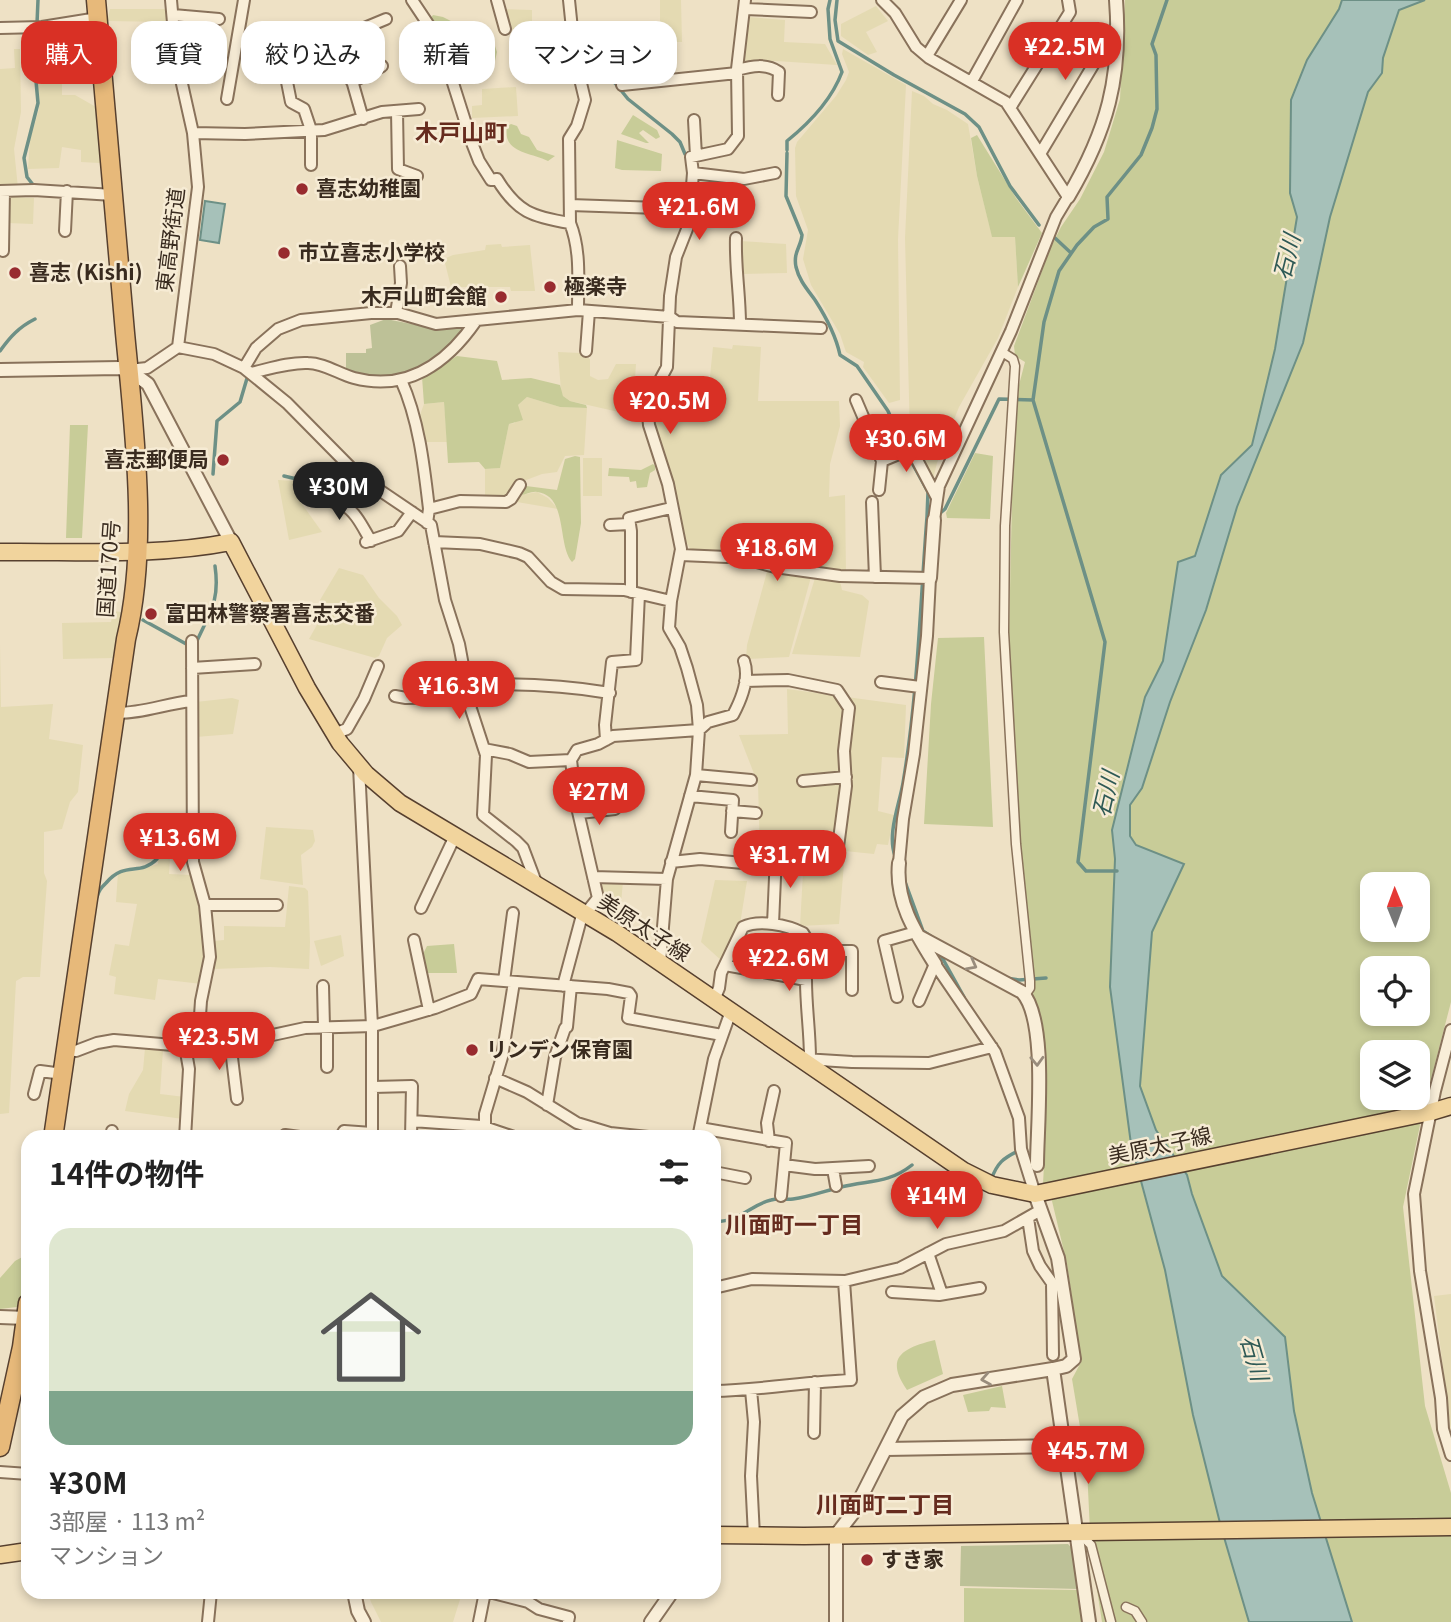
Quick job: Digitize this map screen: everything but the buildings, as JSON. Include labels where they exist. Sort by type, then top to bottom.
[{"type":"highway","name":"国道170号","points":[[54,1130],[125,639],[133,610],[136,552],[135,432],[96,0]]},
{"type":"highway","points":[[0,1447],[21,1352]]},
{"type":"main road","points":[[0,552],[188,550],[231,542]]},
{"type":"main road","name":"美原太子線","points":[[231,542],[320,711],[340,743],[359,767],[400,803],[585,914],[804,1059],[974,1177],[1005,1189],[1038,1193],[1451,1106]]},
{"type":"main road","points":[[721,1535],[1451,1527]]},
{"type":"main road","points":[[0,1555],[21,1552]]},
{"type":"street","name":"東高野街道","points":[[171,0],[176,57],[193,133],[198,187],[178,347]]},
{"type":"street","points":[[227,99],[244,0]]},
{"type":"street","points":[[412,0],[440,42],[472,143],[491,180],[497,179],[515,205],[547,219],[570,223]]},
{"type":"street","points":[[497,0],[505,29]]},
{"type":"street","points":[[569,0],[575,58],[584,100],[577,126],[569,139],[569,205],[570,223],[578,255],[586,351]]},
{"type":"street","points":[[882,0],[895,13],[916,47],[927,57],[1006,102],[1068,197]]},
{"type":"street","points":[[927,57],[961,0]]},
{"type":"street","points":[[972,81],[1017,0]]},
{"type":"street","points":[[1010,108],[1070,12],[1068,0]]},
{"type":"street","points":[[1038,1193],[1020,1149],[1019,1118],[992,1047],[917,934],[905,910],[898,880],[899,863],[914,754],[916,687],[927,636],[936,496],[1002,352],[1056,217],[1089,161],[1106,115],[1115,73],[1116,0]]},
{"type":"street","points":[[660,963],[667,879],[696,775],[699,730],[697,705],[680,647],[669,628],[671,601],[681,555],[663,465],[648,415],[653,393],[667,367],[670,296],[676,257],[689,224],[693,173],[691,157],[728,149],[738,136],[737,72],[745,4],[811,12]]},
{"type":"street","points":[[173,15],[219,19]]},
{"type":"street","points":[[0,29],[42,27],[98,18]]},
{"type":"street","points":[[381,21],[386,19]]},
{"type":"street","points":[[1040,155],[1117,25]]},
{"type":"street","points":[[622,85],[737,72],[751,66],[771,66],[779,72],[778,95]]},
{"type":"street","points":[[287,84],[291,102],[304,109],[311,130],[312,165]]},
{"type":"street","points":[[353,84],[363,119]]},
{"type":"street","points":[[193,133],[245,134],[324,130],[382,112],[419,109]]},
{"type":"street","points":[[397,111],[398,169]]},
{"type":"street","points":[[694,120],[696,156]]},
{"type":"street","points":[[398,169],[417,176]]},
{"type":"street","points":[[388,177],[398,169]]},
{"type":"street","points":[[693,173],[744,185],[775,173]]},
{"type":"street","points":[[3,251],[2,191],[67,191],[113,195]]},
{"type":"street","points":[[65,231],[67,191]]},
{"type":"street","points":[[569,205],[659,208]]},
{"type":"street","points":[[736,239],[740,324]]},
{"type":"street","points":[[396,313],[401,283],[400,266]]},
{"type":"street","points":[[247,370],[256,348],[278,329],[301,320],[371,313],[396,313],[436,324],[583,311],[670,317],[677,322],[821,328]]},
{"type":"street","points":[[247,370],[310,362],[355,378],[381,382],[401,380],[418,374],[454,351],[476,321]]},
{"type":"street","points":[[0,370],[147,368],[178,347],[214,354],[247,370],[287,403],[360,477],[431,525],[444,600],[459,644],[468,691],[484,749],[486,782],[483,815],[523,848],[537,886]]},
{"type":"street","points":[[1002,352],[1013,359],[1015,366],[1005,526],[1004,632],[1016,844],[1030,981],[1030,988],[1025,995]]},
{"type":"street","points":[[128,370],[148,384],[231,542]]},
{"type":"street","points":[[401,380],[416,427],[429,509],[427,523]]},
{"type":"street","points":[[856,400],[882,461],[879,490]]},
{"type":"street","points":[[904,435],[936,496]]},
{"type":"street","points":[[882,461],[911,449]]},
{"type":"street","points":[[429,509],[460,501],[506,502],[520,485]]},
{"type":"street","points":[[318,494],[353,513],[368,541],[398,531],[412,512]]},
{"type":"street","points":[[872,502],[875,577]]},
{"type":"street","points":[[606,740],[605,725],[612,662],[635,660],[635,593],[629,518],[671,508]]},
{"type":"street","points":[[610,524],[629,524]]},
{"type":"street","points":[[434,542],[480,544],[519,553],[528,557],[551,582],[563,589],[635,593],[671,601]]},
{"type":"street","points":[[681,555],[731,555],[775,567],[839,576],[930,578]]},
{"type":"street","points":[[192,641],[192,862],[205,905],[210,957],[201,1002],[198,1045]]},
{"type":"street","points":[[547,1104],[555,1057],[567,1027],[567,986],[581,919],[598,898],[576,803],[571,760],[577,750],[613,736],[699,730],[708,722],[733,715],[745,681],[747,665],[744,661]]},
{"type":"street","points":[[192,668],[255,664]]},
{"type":"street","points":[[334,734],[347,729],[378,666]]},
{"type":"street","points":[[745,681],[788,680],[837,690],[849,708],[844,751],[846,777],[838,847]]},
{"type":"street","points":[[881,682],[916,687]]},
{"type":"street","points":[[395,696],[405,698],[538,685],[577,687],[610,693]]},
{"type":"street","points":[[115,713],[138,712],[164,704],[191,701]]},
{"type":"street","points":[[484,749],[510,754],[529,762],[571,760]]},
{"type":"street","points":[[359,767],[372,1026],[372,1130]]},
{"type":"street","points":[[696,775],[736,784],[751,780]]},
{"type":"street","points":[[803,781],[846,777]]},
{"type":"street","points":[[690,796],[733,800],[731,832]]},
{"type":"street","points":[[580,813],[615,809]]},
{"type":"street","points":[[732,811],[756,813]]},
{"type":"street","points":[[421,908],[455,836]]},
{"type":"street","points":[[773,924],[776,854]]},
{"type":"street","points":[[671,862],[700,859],[743,863]]},
{"type":"street","points":[[593,877],[667,879]]},
{"type":"street","points":[[205,905],[277,905]]},
{"type":"street","points":[[485,1130],[485,1114],[502,1057],[513,913]]},
{"type":"street","points":[[714,1000],[725,965],[743,928],[750,923],[773,924],[803,933],[814,951],[814,970]]},
{"type":"street","points":[[897,997],[884,941],[917,934],[1025,995],[1034,1012],[1039,1118],[1038,1193],[1034,1214],[1033,1251],[1052,1283],[1053,1354]]},
{"type":"street","points":[[414,940],[429,1010]]},
{"type":"street","points":[[814,951],[852,951],[852,990]]},
{"type":"street","points":[[919,1001],[935,964]]},
{"type":"street","points":[[725,965],[806,980],[806,1016],[810,1021],[804,1059],[929,1063],[992,1047]]},
{"type":"street","points":[[66,1050],[76,1051],[114,1040],[185,1046],[325,1027],[372,1026],[429,1010],[471,994],[478,979],[629,993],[631,996],[628,1018],[631,1020],[723,1035]]},
{"type":"street","points":[[323,986],[327,1067]]},
{"type":"street","points":[[700,1130],[714,1059],[731,1011]]},
{"type":"street","points":[[1451,1030],[1425,1113],[1414,1194],[1420,1271],[1441,1398],[1443,1429],[1451,1455]]},
{"type":"street","points":[[230,1041],[237,1099]]},
{"type":"street","points":[[185,1046],[189,1069],[185,1130]]},
{"type":"street","points":[[34,1094],[34,1071],[63,1074]]},
{"type":"street","points":[[495,1077],[577,1123],[597,1130]]},
{"type":"street","points":[[373,1087],[412,1086],[411,1130]]},
{"type":"street","points":[[769,1141],[767,1123],[774,1091]]},
{"type":"street","points":[[412,1121],[472,1130]]},
{"type":"street","points":[[721,1136],[786,1143],[782,1196]]},
{"type":"street","points":[[784,1165],[814,1170],[869,1166]]},
{"type":"street","points":[[833,1169],[836,1186]]},
{"type":"street","points":[[721,1173],[745,1178]]},
{"type":"street","points":[[721,1286],[752,1279],[844,1282],[900,1268],[946,1244],[1004,1231],[1034,1214]]},
{"type":"street","points":[[836,1622],[836,1535],[853,1513],[902,1416],[924,1397],[952,1385],[1053,1369],[1066,1366],[1074,1359],[1058,1258],[1034,1214]]},
{"type":"street","points":[[928,1253],[942,1294]]},
{"type":"street","points":[[721,1391],[851,1380],[844,1282]]},
{"type":"street","points":[[892,1293],[942,1294],[981,1288]]},
{"type":"street","points":[[0,1317],[21,1312]]},
{"type":"street","points":[[1053,1369],[1089,1622]]},
{"type":"street","points":[[814,1433],[815,1382]]},
{"type":"street","points":[[751,1390],[754,1422],[751,1476],[754,1536]]},
{"type":"street","points":[[886,1448],[1065,1446]]},
{"type":"street","points":[[0,1472],[21,1474]]},
{"type":"street","points":[[1078,1531],[1091,1545],[1111,1622]]},
{"type":"street","points":[[208,1622],[210,1599]]},
{"type":"street","points":[[355,1599],[364,1622]]},
{"type":"street","points":[[479,1622],[485,1599]]},
{"type":"street","points":[[516,1599],[569,1617],[568,1622]]},
{"type":"street","points":[[651,1622],[667,1599]]},
{"type":"street","points":[[1126,1607],[1135,1611],[1142,1622]]},
{"type":"shaded area","points":[[660,0],[681,0],[682,42],[677,42],[677,21],[660,21]]},
{"type":"shaded area","points":[[876,6],[888,21],[866,32],[877,52],[868,55],[841,36],[841,24]]},
{"type":"shaded area","points":[[110,9],[166,9],[167,21],[107,21]]},
{"type":"shaded area","points":[[503,9],[532,10],[532,21],[509,21],[509,29]]},
{"type":"shaded area","points":[[748,17],[785,20],[784,42],[825,44],[837,65],[742,62]]},
{"type":"shaded area","points":[[14,49],[20,49],[21,112],[14,149],[18,188],[0,189],[0,69],[15,68]]},
{"type":"shaded area","points":[[843,49],[906,85],[898,239],[900,400],[889,403],[863,367],[864,362],[846,352],[840,334],[811,285],[803,259],[808,230],[796,196],[795,148],[846,80],[849,72],[842,54]]},
{"type":"shaded area","points":[[37,84],[62,84],[62,95],[75,95],[96,107],[100,163],[81,162],[81,150],[62,147],[59,168],[28,169],[30,139],[39,109]]},
{"type":"shaded area","points":[[516,87],[518,116],[472,118],[472,106],[482,105],[482,89]]},
{"type":"shaded area","points":[[912,91],[968,124],[992,236],[1015,237],[1018,287],[998,338],[959,407],[933,479],[910,437],[905,238]]},
{"type":"shaded area","points":[[12,197],[34,198],[33,224],[7,223],[7,202]]},
{"type":"shaded area","points":[[740,241],[786,244],[787,273],[741,274]]},
{"type":"shaded area","points":[[501,244],[502,247],[530,245],[535,291],[511,291],[510,287],[451,287],[444,259],[485,250],[486,245]]},
{"type":"shaded area","points":[[733,345],[761,347],[758,401],[839,401],[840,426],[830,464],[829,497],[845,495],[846,574],[781,566],[736,554],[692,552],[680,531],[653,417],[661,391],[669,377],[709,386],[713,347],[732,349]]},
{"type":"shaded area","points":[[558,352],[580,353],[590,359],[590,376],[598,380],[608,379],[616,364],[636,364],[635,379],[648,387],[641,417],[570,401],[563,396]]},
{"type":"shaded area","points":[[527,397],[560,407],[587,408],[584,455],[565,456],[557,472],[521,482],[506,499],[485,499],[485,469],[500,468],[509,424],[515,423],[518,405]]},
{"type":"shaded area","points":[[444,402],[447,442],[420,442],[417,423],[424,404]]},
{"type":"shaded area","points":[[583,458],[602,458],[602,496],[583,496]]},
{"type":"shaded area","points":[[278,480],[296,481],[302,504],[322,532],[289,540]]},
{"type":"shaded area","points":[[537,492],[548,498],[558,509],[517,502],[521,495]]},
{"type":"shaded area","points":[[339,568],[363,575],[402,625],[387,638],[379,656],[375,658],[309,639],[318,623],[320,600]]},
{"type":"shaded area","points":[[768,568],[811,577],[789,657],[746,659],[747,645]]},
{"type":"shaded area","points":[[815,578],[840,581],[842,590],[862,595],[869,601],[860,657],[792,654]]},
{"type":"shaded area","points":[[113,611],[121,612],[114,658],[63,659],[62,623],[111,622]]},
{"type":"shaded area","points":[[0,644],[1,707],[53,704],[49,739],[83,745],[78,792],[70,802],[62,829],[44,832],[44,873],[47,881],[40,977],[23,977],[16,981],[9,1113],[0,1114]]},
{"type":"shaded area","points":[[787,689],[906,705],[904,758],[882,757],[878,811],[894,815],[888,845],[877,844],[874,854],[845,851],[839,924],[800,926],[804,855],[760,852],[758,784],[739,735],[788,734]]},
{"type":"shaded area","points":[[232,698],[239,700],[233,734],[196,737],[196,702]]},
{"type":"shaded area","points":[[266,827],[313,830],[315,841],[312,847],[301,855],[303,885],[260,879]]},
{"type":"shaded area","points":[[161,835],[189,837],[189,857],[170,857],[169,874],[192,875],[195,882],[207,943],[202,984],[158,979],[155,1000],[114,994],[116,977],[109,975],[115,944],[129,946],[137,904],[116,902],[118,872],[135,871],[158,864]]},
{"type":"shaded area","points":[[715,880],[747,881],[740,924],[723,962],[701,942]]},
{"type":"shaded area","points":[[597,881],[623,881],[621,904],[599,898]]},
{"type":"shaded area","points":[[289,886],[305,888],[308,891],[309,969],[213,969],[213,941],[224,940],[224,926],[285,927]]},
{"type":"shaded area","points":[[341,935],[344,956],[321,966],[314,941]]},
{"type":"shaded area","points":[[145,1048],[163,1050],[160,1094],[185,1097],[183,1119],[125,1111],[129,1094],[143,1070]]},
{"type":"shaded area","points":[[1451,1294],[1451,1432],[1434,1296]]},
{"type":"shaded area","points":[[370,1599],[460,1599],[453,1622],[381,1622]]},
{"type":"green space","points":[[1125,0],[1451,0],[1451,1002],[1430,1083],[1430,1040],[1360,1040],[1360,1110],[1423,1110],[1403,1207],[1425,1406],[1451,1493],[1451,1622],[1352,1622],[1312,1493],[1294,1411],[1285,1337],[1222,1276],[1187,1175],[1142,1187],[1165,1270],[1193,1415],[1221,1527],[1249,1622],[1102,1622],[1091,1551],[1087,1469],[1072,1379],[1081,1362],[1067,1264],[1052,1201],[1043,1184],[1045,1145],[1042,1075],[1025,919],[1009,637],[1013,453],[1019,385],[1025,362],[1015,356],[1014,346],[1051,247],[1104,152],[1120,99]]},
{"type":"green space","points":[[433,15],[451,21],[429,21]]},
{"type":"green space","points":[[633,115],[657,130],[660,137],[656,139],[643,130],[639,133],[649,143],[646,143],[621,134]]},
{"type":"green space","points":[[507,126],[517,126],[521,134],[529,137],[537,150],[555,156],[548,161],[513,147],[507,135]]},
{"type":"green space","points":[[977,135],[1016,198],[1042,233],[1018,287],[1015,237],[992,237],[971,138]]},
{"type":"green space","points":[[617,140],[662,154],[661,171],[615,168]]},
{"type":"green space","points":[[386,319],[432,328],[468,327],[452,348],[412,374],[381,379],[346,372],[346,353],[366,353],[366,349],[372,348],[370,325]]},
{"type":"green space","points":[[457,356],[497,361],[502,380],[531,378],[560,385],[563,396],[570,401],[586,405],[587,408],[560,407],[527,397],[518,405],[523,420],[509,424],[500,468],[485,469],[479,462],[448,463],[444,402],[424,404],[422,377]]},
{"type":"green space","points":[[70,425],[88,425],[82,538],[66,538]]},
{"type":"green space","points":[[975,453],[993,456],[990,519],[947,518],[946,513]]},
{"type":"green space","points":[[580,457],[581,523],[575,559],[572,562],[567,554],[558,511],[553,502],[547,495],[537,492],[521,495],[526,486],[557,490],[565,459]]},
{"type":"green space","points":[[653,464],[655,470],[650,473],[647,487],[637,488],[636,481],[630,482],[629,477],[608,476],[609,468],[641,470]]},
{"type":"green space","points":[[984,637],[993,827],[924,824],[938,638]]},
{"type":"green space","points":[[454,944],[457,973],[424,973],[424,952],[427,946]]},
{"type":"green space","points":[[21,1258],[21,1297],[17,1307],[0,1309],[0,1278]]},
{"type":"green space","points":[[935,1340],[943,1374],[907,1390],[897,1369],[900,1356],[914,1347]]},
{"type":"green space","points":[[1002,1386],[1006,1408],[991,1407],[989,1411],[968,1412],[963,1395]]},
{"type":"green space","points":[[1068,1544],[1073,1549],[1079,1589],[960,1586],[961,1546]]},
{"type":"green space","points":[[964,1588],[1079,1590],[1084,1622],[964,1622]]},
{"type":"water","name":"石川","points":[[1342,0],[1425,0],[1399,10],[1383,58],[1382,73],[1368,92],[1330,217],[1303,343],[1237,507],[1206,610],[1170,702],[1142,788],[1130,805],[1130,836],[1136,845],[1184,864],[1152,932],[1140,1086],[1156,1130],[1187,1175],[1222,1276],[1285,1337],[1294,1411],[1312,1493],[1352,1622],[1249,1622],[1221,1527],[1193,1415],[1165,1270],[1131,1144],[1110,987],[1115,859],[1112,830],[1145,697],[1163,661],[1178,562],[1195,556],[1221,475],[1252,445],[1275,349],[1297,217],[1290,193],[1291,100],[1307,60]]},
{"type":"water","points":[[205,201],[225,204],[219,243],[200,240]]},
{"type":"waterway","points":[[34,186],[27,177],[24,158],[38,103],[35,70],[38,0]]},
{"type":"waterway","points":[[787,150],[787,141],[819,110],[842,72],[830,39],[830,0]]},
{"type":"waterway","points":[[837,0],[835,20],[838,41],[965,114],[979,127],[1010,186],[1039,225]]},
{"type":"waterway","name":"石川","points":[[1117,871],[1086,871],[1078,862],[1105,642],[1033,400],[1044,322],[1059,271],[1077,245],[1094,227],[1108,219],[1107,197],[1141,155],[1152,128],[1157,109],[1156,55],[1152,44],[1167,0]]},
{"type":"waterway","points":[[616,84],[628,99],[680,142],[685,154]]},
{"type":"waterway","points":[[787,153],[786,196],[802,235],[796,257],[797,272],[827,320],[840,355],[857,366],[888,411],[902,443]]},
{"type":"waterway","points":[[1055,238],[1070,252]]},
{"type":"waterway","points":[[0,351],[15,333],[35,319]]},
{"type":"waterway","points":[[213,474],[217,421],[240,402],[248,375]]},
{"type":"waterway","points":[[938,515],[945,509],[999,399],[1033,400]]},
{"type":"waterway","points":[[911,461],[928,492],[927,517]]},
{"type":"waterway","points":[[284,476],[305,481],[316,492]]},
{"type":"waterway","points":[[895,856],[893,829],[903,783],[912,717],[927,517],[931,516]]},
{"type":"waterway","points":[[196,643],[215,598],[215,566]]},
{"type":"waterway","points":[[143,620],[188,645]]},
{"type":"waterway","points":[[97,897],[101,888],[113,876],[126,870],[144,867],[157,859],[160,821]]},
{"type":"waterway","points":[[904,879],[923,931],[932,937]]},
{"type":"waterway","points":[[939,952],[964,997]]},
{"type":"waterway","points":[[1006,978],[1046,978]]},
{"type":"waterway","points":[[991,1180],[1001,1162],[1020,1150]]},
{"type":"waterway","points":[[721,1221],[771,1200],[799,1198],[886,1178],[912,1165]]},
{"type":"place","name":"喜志幼稚園","points":[[302,189]]},
{"type":"place","name":"市立喜志小学校","points":[[284,253]]},
{"type":"place","name":"喜志 (Kishi)","points":[[15,273]]},
{"type":"place","name":"極楽寺","points":[[550,287]]},
{"type":"place","name":"木戸山町会館","points":[[501,297]]},
{"type":"place","name":"喜志郵便局","points":[[223,460]]},
{"type":"place","name":"富田林警察署喜志交番","points":[[151,614]]},
{"type":"place","name":"リンデン保育園","points":[[472,1050]]},
{"type":"place","name":"すき家","points":[[867,1560]]},
{"type":"district","name":"木戸山町","points":[[461,133]]},
{"type":"district","name":"川面町一丁目","points":[[794,1225]]},
{"type":"district","name":"川面町二丁目","points":[[885,1505]]}]
